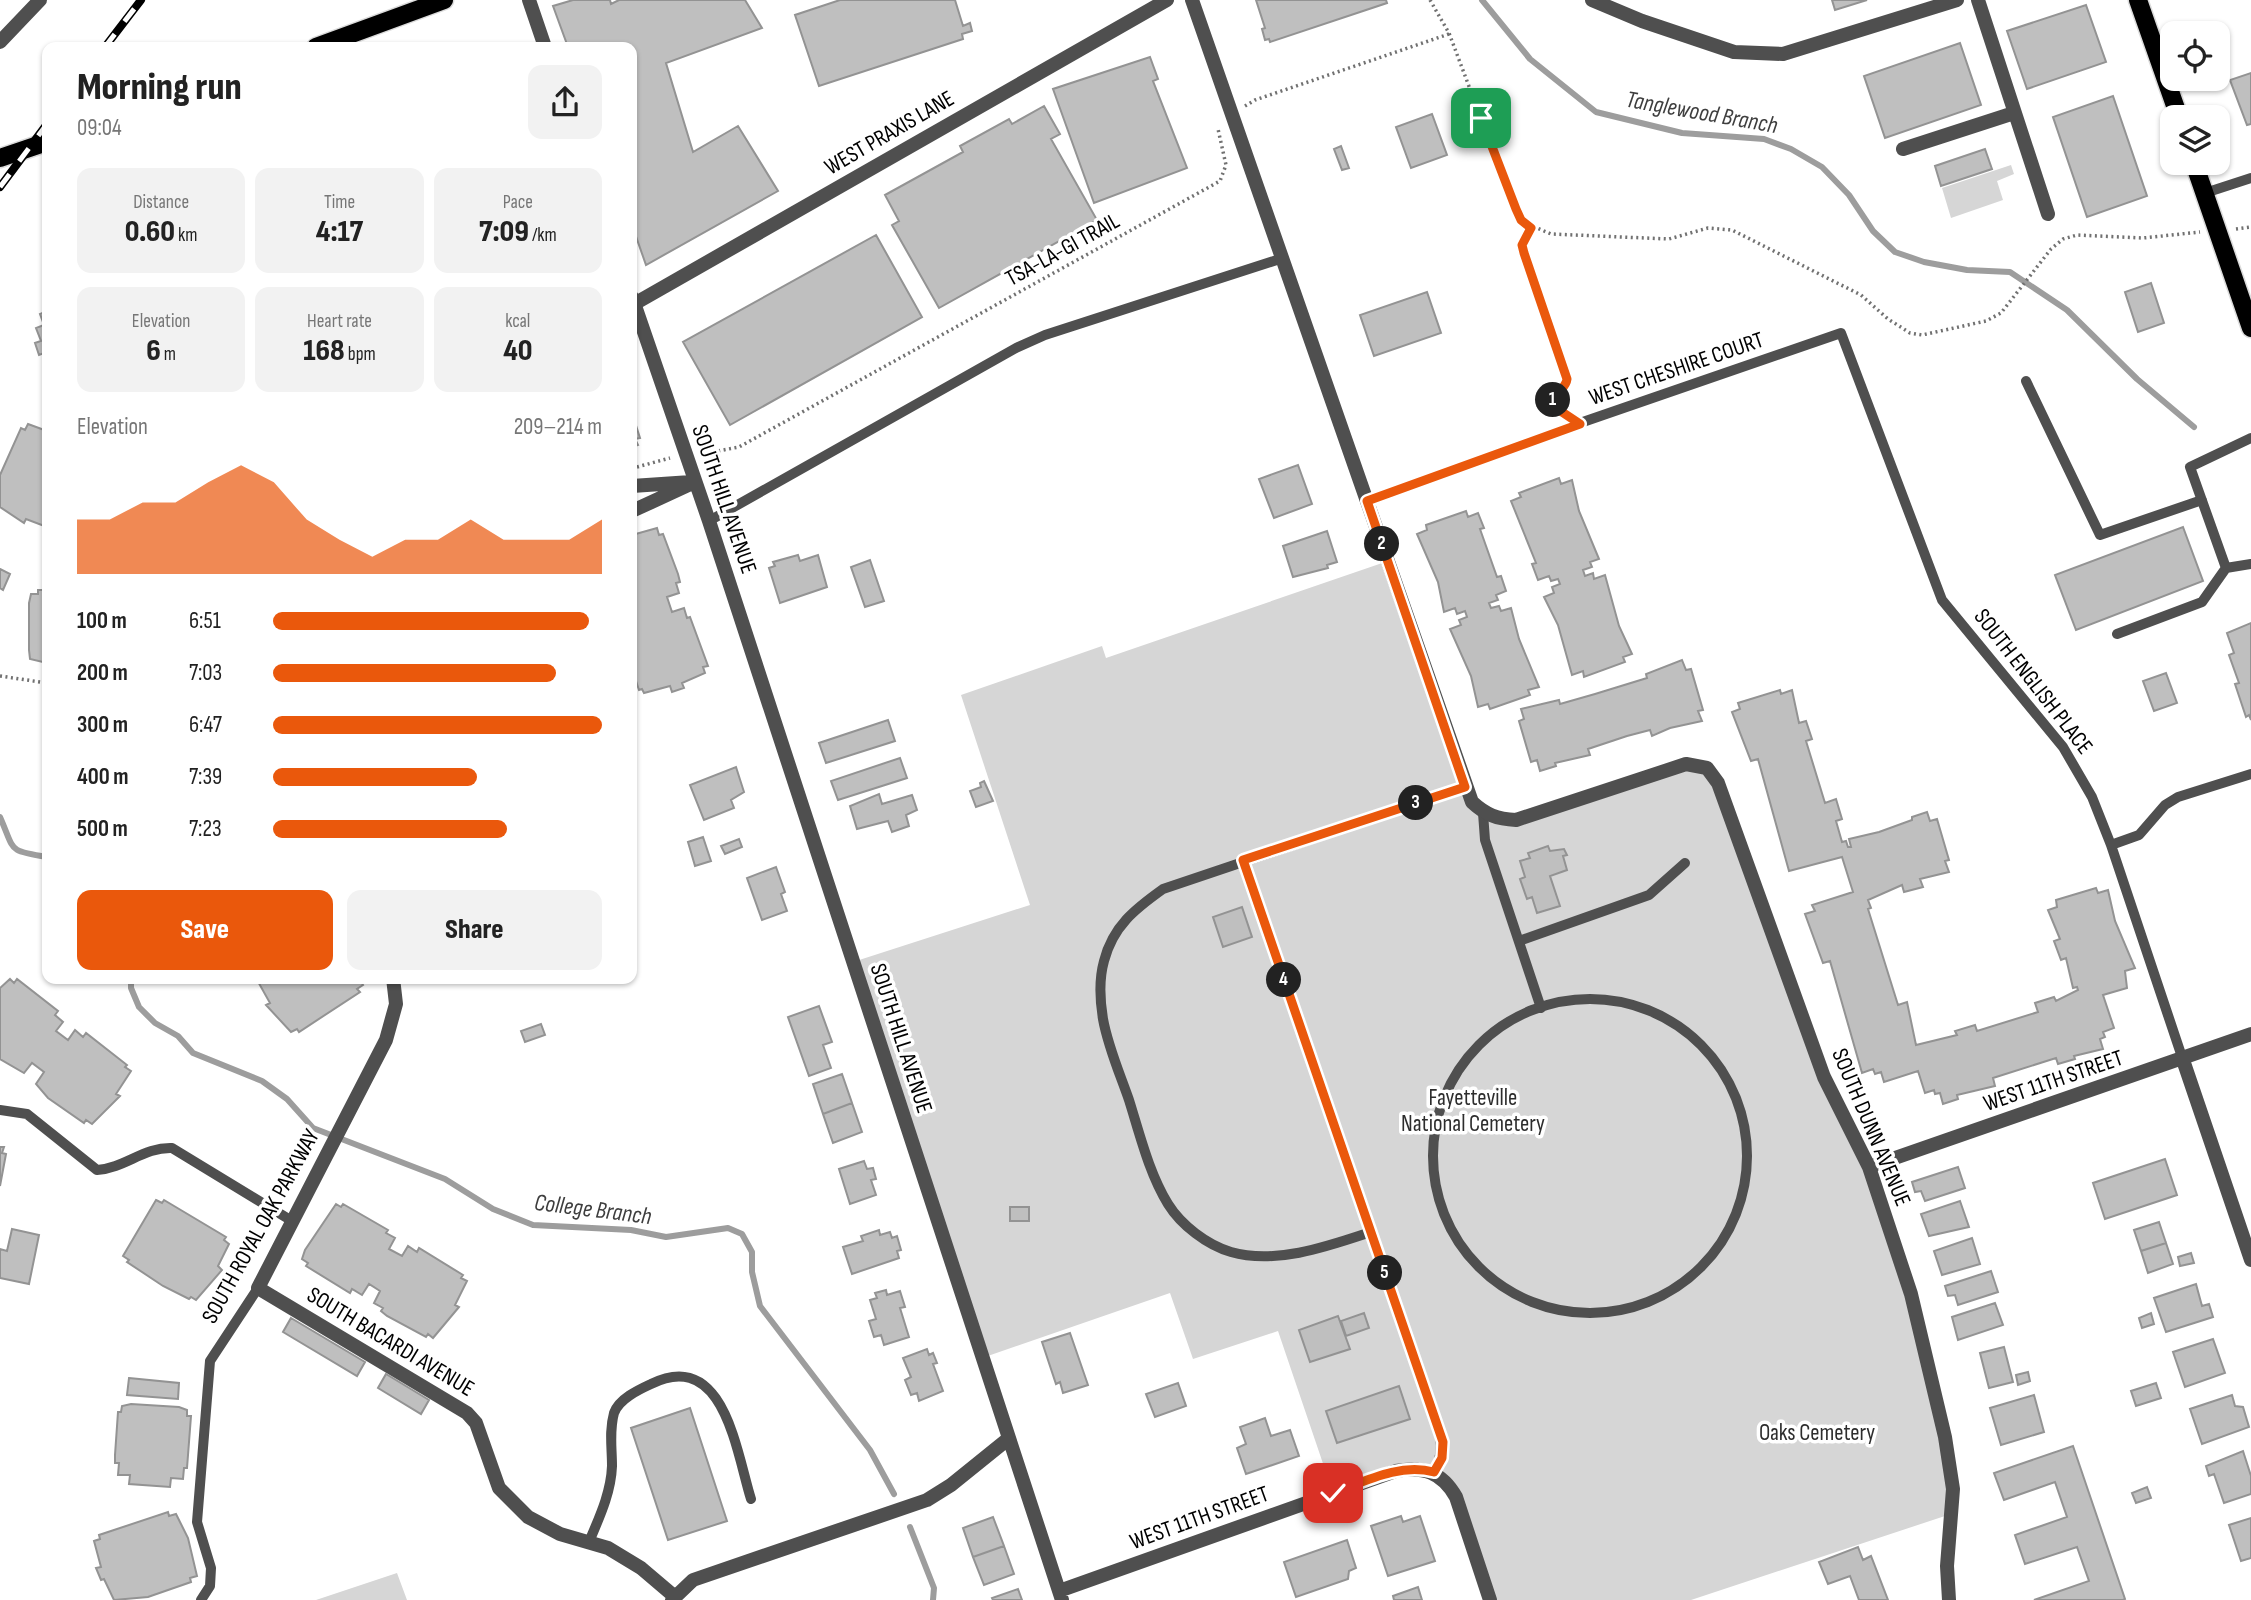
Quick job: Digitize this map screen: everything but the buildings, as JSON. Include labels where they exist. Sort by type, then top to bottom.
[{"type":"main road","points":[[330,42],[444,0]]},
{"type":"main road","points":[[2138,0],[2175,105]]},
{"type":"main road","points":[[0,158],[42,144]]},
{"type":"main road","points":[[2198,175],[2251,328]]},
{"type":"street","points":[[0,42],[40,0]]},
{"type":"street","points":[[528,0],[543,42]]},
{"type":"street","name":"WEST PRAXIS LANE","points":[[637,299],[1167,0]]},
{"type":"street","points":[[1192,0],[1465,787],[1472,802],[1483,813]]},
{"type":"street","points":[[1592,0],[1642,21],[1734,52],[1783,54],[1957,0]]},
{"type":"street","points":[[1978,0],[2048,214]]},
{"type":"street","points":[[1903,149],[2014,113]]},
{"type":"street","name":"SOUTH HILL AVENUE","points":[[637,312],[709,521],[1060,1596]]},
{"type":"street","points":[[637,486],[695,482]]},
{"type":"street","points":[[637,509],[695,482]]},
{"type":"street","name":"SOUTH DUNN AVENUE","points":[[1483,813],[1499,820],[1516,820],[1686,764],[1707,768],[1718,783],[1824,1077],[1869,1167],[1911,1294],[1945,1437],[1953,1489],[1947,1566],[1949,1600]]},
{"type":"street","name":"SOUTH ROYAL OAK PARKWAY","points":[[258,1287],[386,1040],[396,1004],[394,984]]},
{"type":"street","name":"WEST 11TH STREET","points":[[1869,1167],[2183,1060],[2251,1034]]},
{"type":"street","points":[[2183,1060],[2251,1260]]},
{"type":"street","name":"SOUTH BACARDI AVENUE","points":[[258,1287],[467,1413],[476,1423],[499,1488],[528,1517],[560,1534],[608,1548],[641,1568],[673,1598]]},
{"type":"street","points":[[673,1598],[694,1580],[927,1500],[951,1485],[1008,1439]]},
{"type":"street","name":"WEST 11TH STREET","points":[[1060,1596],[1396,1471],[1415,1467],[1434,1472]]},
{"type":"street","points":[[1434,1472],[1448,1482],[1456,1497],[1490,1600]]},
{"type":"lane","points":[[2205,193],[2251,178]]},
{"type":"lane","points":[[709,521],[1016,348],[1045,335],[1283,258]]},
{"type":"lane","name":"WEST CHESHIRE COURT","points":[[1367,501],[1841,333]]},
{"type":"lane","name":"SOUTH ENGLISH PLACE","points":[[1841,333],[1942,600],[2063,747],[2092,797],[2111,845],[2183,1060]]},
{"type":"lane","points":[[2026,381],[2100,536],[2202,500]]},
{"type":"lane","points":[[2226,568],[2190,467],[2251,438]]},
{"type":"lane","points":[[2117,634],[2202,603],[2226,568],[2251,564]]},
{"type":"lane","points":[[2111,845],[2139,835],[2165,805],[2178,797],[2251,774]]},
{"type":"lane","points":[[1371,1233],[1278,1256],[1230,1252],[1186,1226],[1169,1206],[1155,1180],[1103,1019],[1101,992],[1104,962],[1112,937],[1128,914],[1163,889],[1465,787]]},
{"type":"lane","points":[[1483,813],[1485,840],[1541,1008]]},
{"type":"lane","points":[[1243,860],[1443,1442],[1442,1458],[1434,1472]]},
{"type":"lane","points":[[1519,941],[1649,895],[1685,863]]},
{"type":"lane","points":[[1575,1001],[1606,1001],[1636,1007],[1665,1018],[1691,1036],[1712,1058],[1729,1083],[1741,1112],[1747,1142],[1746,1173],[1740,1203],[1728,1231],[1710,1257],[1688,1278],[1662,1295],[1634,1307],[1604,1312],[1574,1312],[1544,1306],[1516,1295],[1491,1278],[1469,1257],[1452,1231],[1440,1203],[1434,1173],[1434,1142],[1440,1112],[1452,1083],[1469,1058],[1491,1036],[1517,1018],[1541,1008],[1575,1001]]},
{"type":"lane","points":[[0,1110],[27,1114],[97,1170],[116,1168],[155,1147],[172,1148],[292,1221]]},
{"type":"lane","name":"SOUTH ROYAL OAK PARKWAY","points":[[201,1600],[211,1586],[211,1568],[197,1522],[210,1361],[258,1287]]},
{"type":"lane","points":[[589,1542],[605,1504],[612,1468],[610,1433],[615,1410],[632,1394],[658,1381],[685,1377],[709,1386],[720,1400],[751,1499]]},
{"type":"path","points":[[1430,0],[1449,33],[1521,220],[1531,228],[1551,234],[1670,239],[1708,228],[1732,230],[1861,295],[1888,319],[1910,333],[1922,335],[1986,321],[2001,313],[2051,249],[2063,239],[2077,235],[2143,238],[2251,227]]},
{"type":"path","points":[[1233,115],[1255,100],[1449,33]]},
{"type":"path","name":"TSA-LA-GI TRAIL","points":[[640,466],[739,447],[1220,181],[1226,165],[1217,131],[1233,115]]},
{"type":"path","points":[[1531,228],[1522,245],[1567,379],[1554,398],[1553,406],[1580,424]]},
{"type":"path","points":[[0,676],[42,682]]},
{"type":"green space","points":[[2011,165],[2014,174],[1997,181],[2003,200],[1951,218],[1942,188]]},
{"type":"green space","name":"Fayetteville National Cemetery","points":[[1388,561],[1465,787],[1499,819],[1686,764],[1707,768],[1824,1077],[1869,1167],[1945,1437],[1951,1514],[1691,1600],[1490,1600],[1456,1497],[1415,1467],[1333,1493],[1278,1331],[1193,1359],[1170,1293],[982,1358],[853,962],[1030,905],[961,695],[1102,646],[1106,658]]},
{"type":"green space","points":[[397,1573],[407,1600],[316,1600]]},
{"type":"waterway","name":"Tanglewood Branch","points":[[1482,0],[1530,59],[1596,112],[1682,133],[1764,139],[1791,149],[1822,167],[1849,195],[1873,231],[1895,252],[1924,262],[1967,270],[2010,272],[2067,310],[2137,379],[2194,427]]},
{"type":"waterway","name":"College Branch","points":[[0,817],[14,848],[42,856]]},
{"type":"waterway","name":"College Branch","points":[[131,984],[139,1007],[155,1023],[178,1036],[193,1053],[262,1081],[287,1099],[313,1128],[445,1179],[493,1209],[533,1225],[631,1230],[666,1237],[728,1228],[742,1234],[752,1252],[752,1272],[760,1306],[870,1450],[894,1494]]},
{"type":"waterway","name":"College Branch","points":[[910,1527],[934,1588],[933,1600]]},
{"type":"railway","points":[[109,42],[141,0]]},
{"type":"railway","points":[[0,187],[42,131]]},
{"type":"route","points":[[1333,1493],[1415,1467],[1434,1472],[1442,1458],[1443,1442],[1243,860],[1465,787],[1367,501],[1580,424],[1553,406],[1554,398],[1567,379],[1522,245],[1531,228],[1521,220],[1516,209],[1481,118]]},
{"type":"park label","name":"Oaks Cemetery","points":[[1817,1432]]}]
